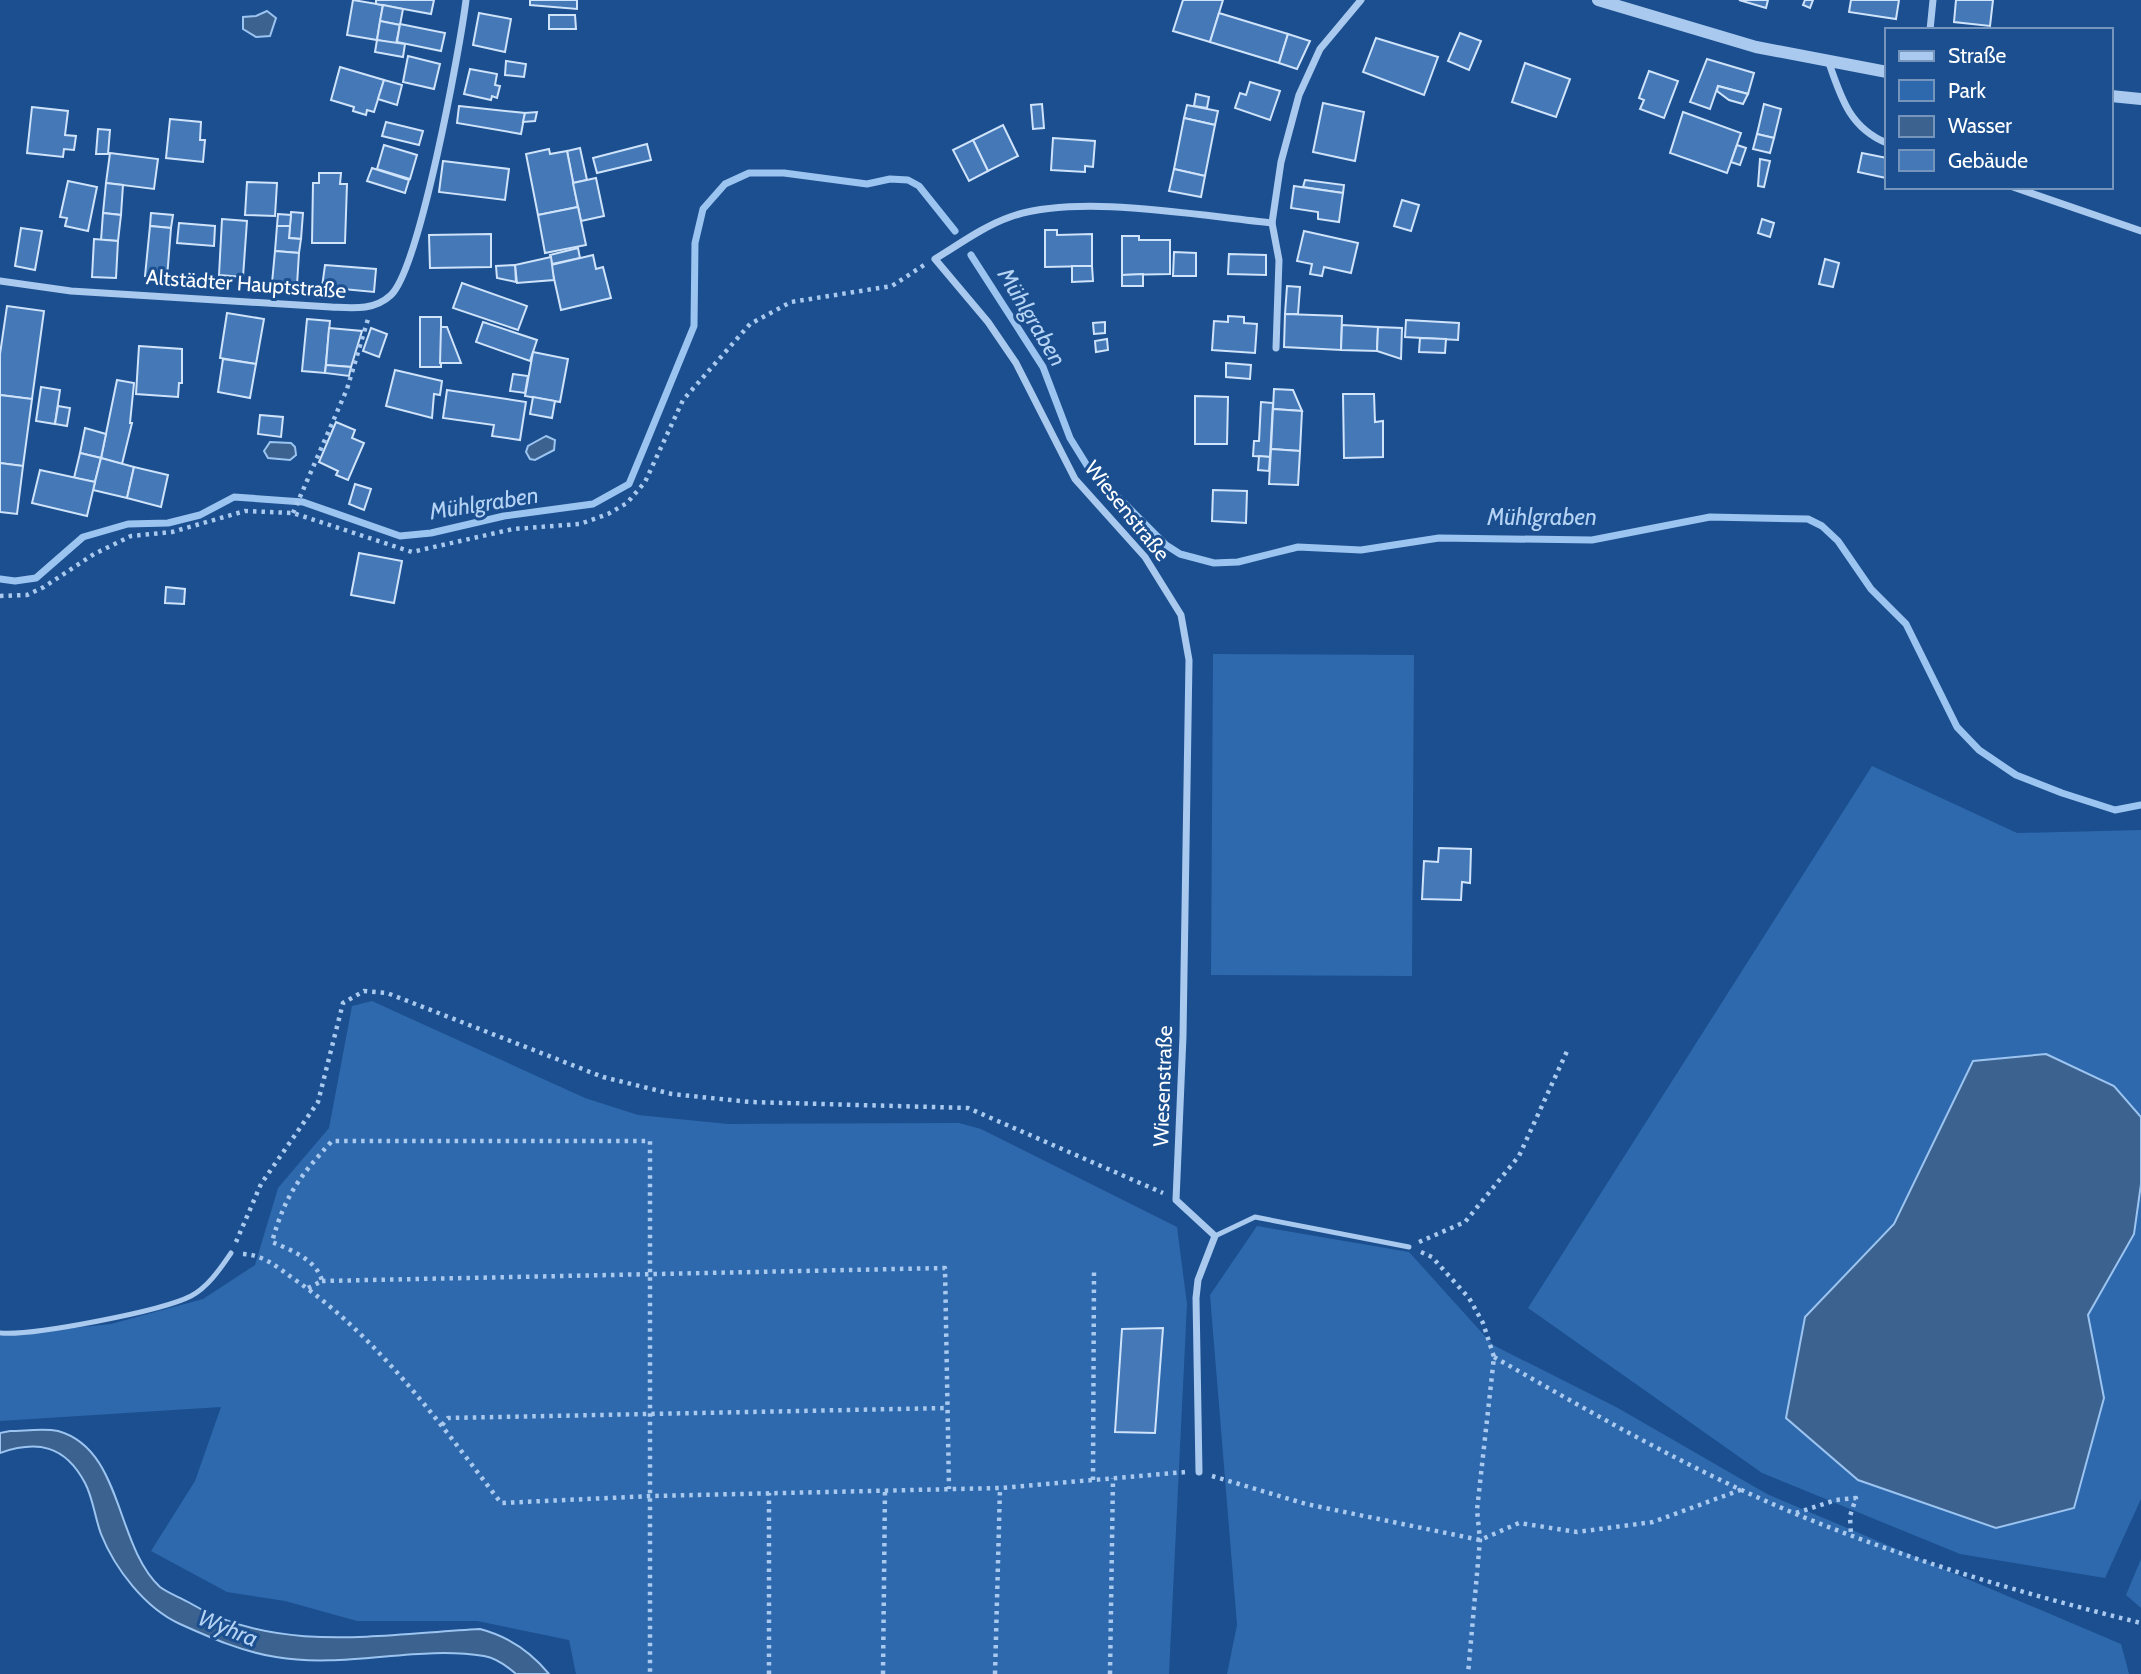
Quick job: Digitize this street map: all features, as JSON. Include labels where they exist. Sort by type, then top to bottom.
[{"type":"street","name":"Altstädter Hauptstraße","points":[[0,281],[71,291],[367,308],[391,295],[407,266],[439,145],[466,0]]},
{"type":"street","points":[[1276,348],[1279,260],[1272,223],[1281,162],[1299,95],[1320,50],[1362,0]]},
{"type":"street","points":[[1598,0],[1708,35],[1829,63],[1885,72]]},
{"type":"street","points":[[1930,28],[1933,0]]},
{"type":"street","points":[[1829,63],[1845,110],[1858,125],[1885,142]]},
{"type":"street","points":[[2113,96],[2141,99]]},
{"type":"street","points":[[2019,189],[2141,231]]},
{"type":"street","points":[[935,258],[1009,217],[1053,208],[1096,206],[1272,223]]},
{"type":"street","name":"Wiesenstraße","points":[[935,258],[988,322],[1016,363],[1075,479],[1145,558],[1181,615],[1189,660],[1183,1036],[1176,1200]]},
{"type":"street","points":[[1176,1200],[1215,1236],[1198,1280],[1196,1298],[1199,1472]]},
{"type":"lane","points":[[1215,1236],[1255,1217],[1409,1247]]},
{"type":"lane","points":[[0,1333],[67,1325],[142,1311],[190,1296],[212,1280],[232,1253]]},
{"type":"path","points":[[0,596],[27,595],[94,554],[131,536],[172,532],[245,511],[293,513],[412,552],[513,529],[580,524],[608,514],[627,503],[645,482],[683,400],[750,324],[791,302],[892,286],[935,258]]},
{"type":"path","points":[[293,513],[347,389],[368,324],[367,308]]},
{"type":"path","points":[[1176,1200],[968,1108],[750,1101],[672,1094],[603,1077],[387,993],[364,991],[343,1003],[318,1102],[261,1184],[232,1253],[258,1254],[307,1288],[385,1356],[501,1503],[652,1496],[1000,1488],[1199,1472],[1306,1504],[1480,1540],[1519,1523],[1577,1532],[1653,1522],[1743,1489]]},
{"type":"path","points":[[1409,1247],[1465,1223],[1518,1156],[1568,1048]]},
{"type":"path","points":[[322,1281],[320,1271],[296,1252],[272,1242],[281,1208],[298,1177],[332,1141],[650,1141],[650,1674]]},
{"type":"path","points":[[1409,1247],[1432,1257],[1469,1298],[1483,1323],[1494,1357],[1477,1510],[1480,1540],[1468,1674]]},
{"type":"path","points":[[307,1288],[322,1281],[945,1268],[949,1489]]},
{"type":"path","points":[[1093,1480],[1094,1271]]},
{"type":"path","points":[[1494,1357],[1590,1412],[1794,1513],[1975,1579],[2141,1623]]},
{"type":"path","points":[[442,1425],[448,1418],[947,1408]]},
{"type":"path","points":[[1110,1674],[1113,1478]]},
{"type":"path","points":[[995,1674],[1000,1488]]},
{"type":"path","points":[[883,1674],[885,1490]]},
{"type":"path","points":[[769,1493],[769,1674]]},
{"type":"path","points":[[1794,1513],[1836,1500],[1856,1498],[1850,1516],[1851,1536]]},
{"type":"green space","points":[[1213,654],[1414,655],[1412,976],[1211,975]]},
{"type":"green space","points":[[1872,766],[2017,833],[2141,830],[2141,1499],[2105,1578],[1960,1554],[1762,1473],[1528,1308]]},
{"type":"green space","points":[[372,1001],[585,1098],[638,1115],[728,1124],[959,1123],[981,1129],[1177,1227],[1187,1304],[1169,1674],[576,1674],[569,1640],[477,1621],[357,1621],[285,1601],[227,1592],[151,1551],[195,1481],[221,1407],[0,1421],[0,1336],[111,1324],[203,1299],[255,1265],[278,1188],[329,1128],[352,1006]]},
{"type":"green space","points":[[1257,1226],[1409,1252],[1493,1345],[1618,1408],[1767,1494],[2121,1644],[2129,1674],[1227,1674],[1237,1625],[1210,1295]]},
{"type":"green space","points":[[2141,1559],[2141,1608],[2126,1595]]},
{"type":"water","points":[[267,11],[276,18],[270,36],[256,37],[243,29],[243,17],[256,16]]},
{"type":"water","points":[[546,436],[555,440],[554,450],[535,460],[530,459],[526,452],[528,446]]},
{"type":"water","points":[[270,442],[291,443],[295,447],[296,455],[290,460],[268,458],[264,451]]},
{"type":"water","points":[[2046,1054],[2114,1086],[2141,1117],[2141,1184],[2134,1234],[2088,1315],[2104,1398],[2074,1508],[1996,1528],[1858,1480],[1786,1418],[1805,1317],[1894,1224],[1973,1061]]},
{"type":"water","name":"Wyhra","points":[[52,1430],[79,1441],[95,1457],[107,1477],[145,1569],[163,1589],[222,1619],[293,1635],[330,1637],[480,1629],[518,1646],[549,1674],[516,1674],[493,1659],[459,1653],[328,1660],[276,1657],[239,1648],[180,1624],[143,1598],[114,1561],[101,1534],[90,1495],[77,1470],[59,1453],[49,1449],[26,1447],[0,1453],[0,1433]]},
{"type":"building","points":[[353,0],[383,5],[377,40],[347,35]]},
{"type":"building","points":[[376,0],[434,0],[431,14],[376,4]]},
{"type":"building","points":[[530,0],[577,0],[577,9],[530,5]]},
{"type":"building","points":[[1183,0],[1223,0],[1210,42],[1173,31]]},
{"type":"building","points":[[1739,0],[1768,0],[1766,8]]},
{"type":"building","points":[[1805,0],[1813,0],[1810,8],[1803,5]]},
{"type":"building","points":[[1851,0],[1899,0],[1896,19],[1849,12]]},
{"type":"building","points":[[1956,0],[1993,0],[1990,26],[1954,22]]},
{"type":"building","points":[[383,5],[403,9],[400,25],[380,21]]},
{"type":"building","points":[[479,13],[511,19],[505,52],[473,45]]},
{"type":"building","points":[[1219,13],[1288,34],[1279,63],[1210,42]]},
{"type":"building","points":[[549,15],[575,15],[576,29],[549,29]]},
{"type":"building","points":[[380,21],[400,25],[396,44],[377,40]]},
{"type":"building","points":[[400,24],[445,33],[441,51],[397,42]]},
{"type":"building","points":[[1460,33],[1481,41],[1469,70],[1448,61]]},
{"type":"building","points":[[1288,34],[1310,41],[1297,69],[1279,63]]},
{"type":"building","points":[[1376,38],[1438,57],[1424,95],[1363,72]]},
{"type":"building","points":[[377,40],[405,44],[403,57],[375,52]]},
{"type":"building","points":[[408,56],[440,64],[434,89],[403,82]]},
{"type":"building","points":[[1707,59],[1754,73],[1748,94],[1718,86],[1710,109],[1690,102]]},
{"type":"building","points":[[506,61],[526,64],[524,77],[505,75]]},
{"type":"building","points":[[1525,63],[1570,79],[1556,117],[1512,102]]},
{"type":"building","points":[[340,67],[384,80],[374,112],[367,110],[366,115],[353,111],[354,107],[331,100]]},
{"type":"building","points":[[470,69],[497,74],[495,85],[500,86],[497,98],[492,96],[491,100],[464,94]]},
{"type":"building","points":[[1649,71],[1678,81],[1664,118],[1640,109],[1644,100],[1639,98]]},
{"type":"building","points":[[384,80],[402,85],[397,105],[378,99]]},
{"type":"building","points":[[1250,82],[1280,91],[1270,120],[1235,108],[1240,93],[1246,95]]},
{"type":"building","points":[[1718,86],[1748,94],[1743,104],[1729,100],[1717,91]]},
{"type":"building","points":[[1196,94],[1209,97],[1207,108],[1194,106]]},
{"type":"building","points":[[1323,103],[1364,112],[1355,161],[1313,152]]},
{"type":"building","points":[[1042,104],[1044,128],[1033,129],[1031,105]]},
{"type":"building","points":[[1764,104],[1781,109],[1774,138],[1757,134]]},
{"type":"building","points":[[1187,105],[1218,111],[1215,125],[1184,118]]},
{"type":"building","points":[[459,106],[525,113],[521,134],[457,123]]},
{"type":"building","points":[[32,107],[68,111],[65,135],[76,136],[74,150],[64,149],[63,157],[27,153]]},
{"type":"building","points":[[537,112],[535,121],[523,122],[525,113]]},
{"type":"building","points":[[1683,112],[1741,133],[1727,173],[1670,153]]},
{"type":"building","points":[[1184,118],[1215,125],[1205,176],[1174,169]]},
{"type":"building","points":[[170,119],[201,122],[200,140],[205,140],[203,162],[166,158]]},
{"type":"building","points":[[386,122],[423,131],[419,145],[382,136]]},
{"type":"building","points":[[1003,125],[1018,156],[988,171],[973,140]]},
{"type":"building","points":[[98,129],[110,130],[108,154],[96,154]]},
{"type":"building","points":[[1757,134],[1774,138],[1770,153],[1753,149]]},
{"type":"building","points":[[1053,138],[1095,141],[1093,167],[1085,166],[1085,172],[1051,170]]},
{"type":"building","points":[[973,140],[988,171],[969,181],[953,150]]},
{"type":"building","points":[[647,144],[651,160],[597,173],[593,158]]},
{"type":"building","points":[[384,145],[417,155],[410,179],[377,169]]},
{"type":"building","points":[[1737,145],[1746,148],[1740,165],[1731,162]]},
{"type":"building","points":[[580,148],[587,180],[573,183],[567,151]]},
{"type":"building","points":[[549,149],[550,154],[567,151],[578,207],[538,215],[526,154]]},
{"type":"building","points":[[110,153],[158,159],[154,189],[106,183]]},
{"type":"building","points":[[1862,153],[1885,158],[1885,178],[1858,172]]},
{"type":"building","points":[[1760,159],[1770,161],[1764,187],[1758,186]]},
{"type":"building","points":[[443,161],[509,169],[505,200],[439,192]]},
{"type":"building","points":[[372,168],[409,180],[405,193],[367,181]]},
{"type":"building","points":[[1174,169],[1205,176],[1201,197],[1169,191]]},
{"type":"building","points":[[319,173],[341,173],[340,184],[347,184],[345,243],[312,243],[313,183],[319,183]]},
{"type":"building","points":[[596,178],[604,216],[581,221],[573,183]]},
{"type":"building","points":[[1305,180],[1344,185],[1343,193],[1303,187]]},
{"type":"building","points":[[68,181],[97,187],[88,231],[65,226],[67,218],[60,217]]},
{"type":"building","points":[[247,182],[277,183],[275,216],[245,215]]},
{"type":"building","points":[[106,183],[123,185],[121,215],[103,213]]},
{"type":"building","points":[[1294,186],[1343,193],[1339,222],[1318,219],[1318,212],[1291,208]]},
{"type":"building","points":[[1402,200],[1419,205],[1411,231],[1394,226]]},
{"type":"building","points":[[578,207],[586,245],[545,253],[538,215]]},
{"type":"building","points":[[291,212],[303,213],[301,239],[289,238]]},
{"type":"building","points":[[103,213],[121,215],[118,241],[101,240]]},
{"type":"building","points":[[151,213],[173,215],[171,228],[150,226]]},
{"type":"building","points":[[278,214],[291,215],[290,226],[277,226]]},
{"type":"building","points":[[222,219],[247,221],[243,277],[219,275]]},
{"type":"building","points":[[1762,219],[1774,223],[1770,237],[1758,233]]},
{"type":"building","points":[[179,223],[215,226],[214,246],[177,243]]},
{"type":"building","points":[[150,226],[171,228],[167,278],[145,276]]},
{"type":"building","points":[[277,226],[290,226],[289,238],[301,239],[299,253],[275,251]]},
{"type":"building","points":[[21,228],[42,231],[35,270],[15,266]]},
{"type":"building","points":[[1045,230],[1057,230],[1057,235],[1092,234],[1092,266],[1045,267]]},
{"type":"building","points":[[1304,231],[1358,243],[1351,273],[1324,267],[1322,276],[1310,274],[1312,264],[1297,261]]},
{"type":"building","points":[[491,234],[491,267],[430,268],[429,235]]},
{"type":"building","points":[[1122,236],[1139,236],[1139,240],[1170,240],[1170,274],[1122,275]]},
{"type":"building","points":[[94,239],[118,241],[116,278],[92,277]]},
{"type":"building","points":[[578,248],[580,258],[552,264],[550,255]]},
{"type":"building","points":[[275,251],[299,253],[297,285],[272,283]]},
{"type":"building","points":[[1174,252],[1196,253],[1196,276],[1173,276]]},
{"type":"building","points":[[1229,254],[1266,255],[1266,275],[1228,274]]},
{"type":"building","points":[[593,255],[596,269],[603,267],[611,298],[561,310],[551,265]]},
{"type":"building","points":[[551,257],[554,280],[517,283],[515,265]]},
{"type":"building","points":[[1825,259],[1839,263],[1833,287],[1819,284]]},
{"type":"building","points":[[325,265],[376,269],[374,292],[322,287]]},
{"type":"building","points":[[515,265],[516,282],[497,278],[496,266]]},
{"type":"building","points":[[1072,266],[1092,266],[1093,281],[1072,282]]},
{"type":"building","points":[[1143,274],[1143,286],[1122,286],[1122,275]]},
{"type":"building","points":[[462,283],[527,306],[518,330],[453,308]]},
{"type":"building","points":[[1287,286],[1300,287],[1298,314],[1285,314]]},
{"type":"building","points":[[7,306],[44,311],[32,399],[0,395],[0,354]]},
{"type":"building","points":[[227,313],[264,319],[256,364],[220,358]]},
{"type":"building","points":[[1285,314],[1342,316],[1341,350],[1284,347]]},
{"type":"building","points":[[1228,316],[1244,317],[1244,323],[1257,324],[1255,353],[1212,350],[1214,321],[1228,322]]},
{"type":"building","points":[[420,317],[441,317],[441,367],[420,367]]},
{"type":"building","points":[[307,319],[330,321],[325,373],[302,371]]},
{"type":"building","points":[[1406,320],[1459,323],[1458,340],[1405,337]]},
{"type":"building","points":[[483,322],[537,340],[530,361],[476,342]]},
{"type":"building","points":[[1105,322],[1105,333],[1094,334],[1093,323]]},
{"type":"building","points":[[1342,325],[1378,327],[1377,351],[1341,350]]},
{"type":"building","points":[[441,327],[447,327],[461,363],[440,363]]},
{"type":"building","points":[[1378,327],[1402,328],[1401,359],[1377,351]]},
{"type":"building","points":[[329,328],[362,331],[351,367],[326,365]]},
{"type":"building","points":[[371,328],[387,334],[379,357],[363,351]]},
{"type":"building","points":[[1420,338],[1446,339],[1445,353],[1419,352]]},
{"type":"building","points":[[1107,339],[1108,350],[1096,352],[1095,341]]},
{"type":"building","points":[[139,346],[182,349],[182,383],[179,383],[178,397],[136,394]]},
{"type":"building","points":[[533,352],[568,359],[560,402],[525,396]]},
{"type":"building","points":[[223,359],[256,364],[250,398],[218,392]]},
{"type":"building","points":[[1226,363],[1251,365],[1250,379],[1226,377]]},
{"type":"building","points":[[326,365],[351,367],[349,376],[325,373]]},
{"type":"building","points":[[395,370],[442,381],[440,395],[434,394],[432,418],[386,406]]},
{"type":"building","points":[[513,374],[528,376],[525,393],[510,391]]},
{"type":"building","points":[[117,380],[134,383],[132,423],[122,464],[101,458]]},
{"type":"building","points":[[41,387],[60,390],[55,424],[36,421]]},
{"type":"building","points":[[1274,389],[1293,390],[1302,411],[1273,409]]},
{"type":"building","points":[[447,390],[526,402],[520,440],[492,436],[494,425],[443,418]]},
{"type":"building","points":[[1343,394],[1374,394],[1375,422],[1383,421],[1383,457],[1344,458]]},
{"type":"building","points":[[0,395],[32,399],[23,466],[0,463]]},
{"type":"building","points":[[1195,396],[1228,397],[1227,444],[1195,444]]},
{"type":"building","points":[[533,397],[555,401],[552,418],[530,414]]},
{"type":"building","points":[[1261,402],[1273,403],[1270,457],[1253,456],[1254,441],[1259,441]]},
{"type":"building","points":[[58,406],[70,408],[67,426],[55,424]]},
{"type":"building","points":[[1273,409],[1302,411],[1300,451],[1271,449]]},
{"type":"building","points":[[260,415],[283,417],[281,437],[258,434]]},
{"type":"building","points":[[336,422],[355,430],[352,438],[364,443],[348,480],[336,475],[338,471],[319,462]]},
{"type":"building","points":[[85,428],[106,434],[101,458],[80,453]]},
{"type":"building","points":[[1271,449],[1300,451],[1298,485],[1269,484]]},
{"type":"building","points":[[80,453],[101,458],[95,482],[74,478]]},
{"type":"building","points":[[1259,456],[1270,457],[1269,471],[1258,470]]},
{"type":"building","points":[[101,458],[134,467],[127,498],[93,490]]},
{"type":"building","points":[[0,463],[23,466],[17,514],[0,512]]},
{"type":"building","points":[[134,467],[168,475],[161,507],[127,498]]},
{"type":"building","points":[[40,470],[95,482],[87,516],[32,503]]},
{"type":"building","points":[[355,484],[371,489],[364,510],[349,504]]},
{"type":"building","points":[[1213,490],[1247,491],[1246,523],[1212,521]]},
{"type":"building","points":[[359,553],[402,561],[394,603],[351,595]]},
{"type":"building","points":[[166,587],[185,589],[184,604],[165,603]]},
{"type":"building","points":[[1439,848],[1471,849],[1470,883],[1462,882],[1461,900],[1422,899],[1424,861],[1438,862]]},
{"type":"building","points":[[1163,1328],[1155,1433],[1115,1432],[1122,1329]]},
{"type":"waterway","name":"Mühlgraben","points":[[0,579],[15,581],[36,578],[83,537],[128,524],[168,523],[200,515],[234,497],[303,502],[400,536],[431,533],[504,516],[593,504],[629,484],[646,443],[694,326],[695,243],[703,209],[725,184],[749,173],[784,173],[867,184],[890,179],[908,180],[919,186],[955,231]]},
{"type":"waterway","name":"Mühlgraben","points":[[971,255],[1043,367],[1070,438],[1088,467],[1166,545],[1180,554],[1214,563],[1238,562],[1298,547],[1361,550],[1439,538],[1592,540],[1710,517],[1808,519],[1822,526],[1838,541],[1871,589],[1906,624],[1957,727],[1979,750],[2016,775],[2062,793],[2115,810],[2141,805]]}]
